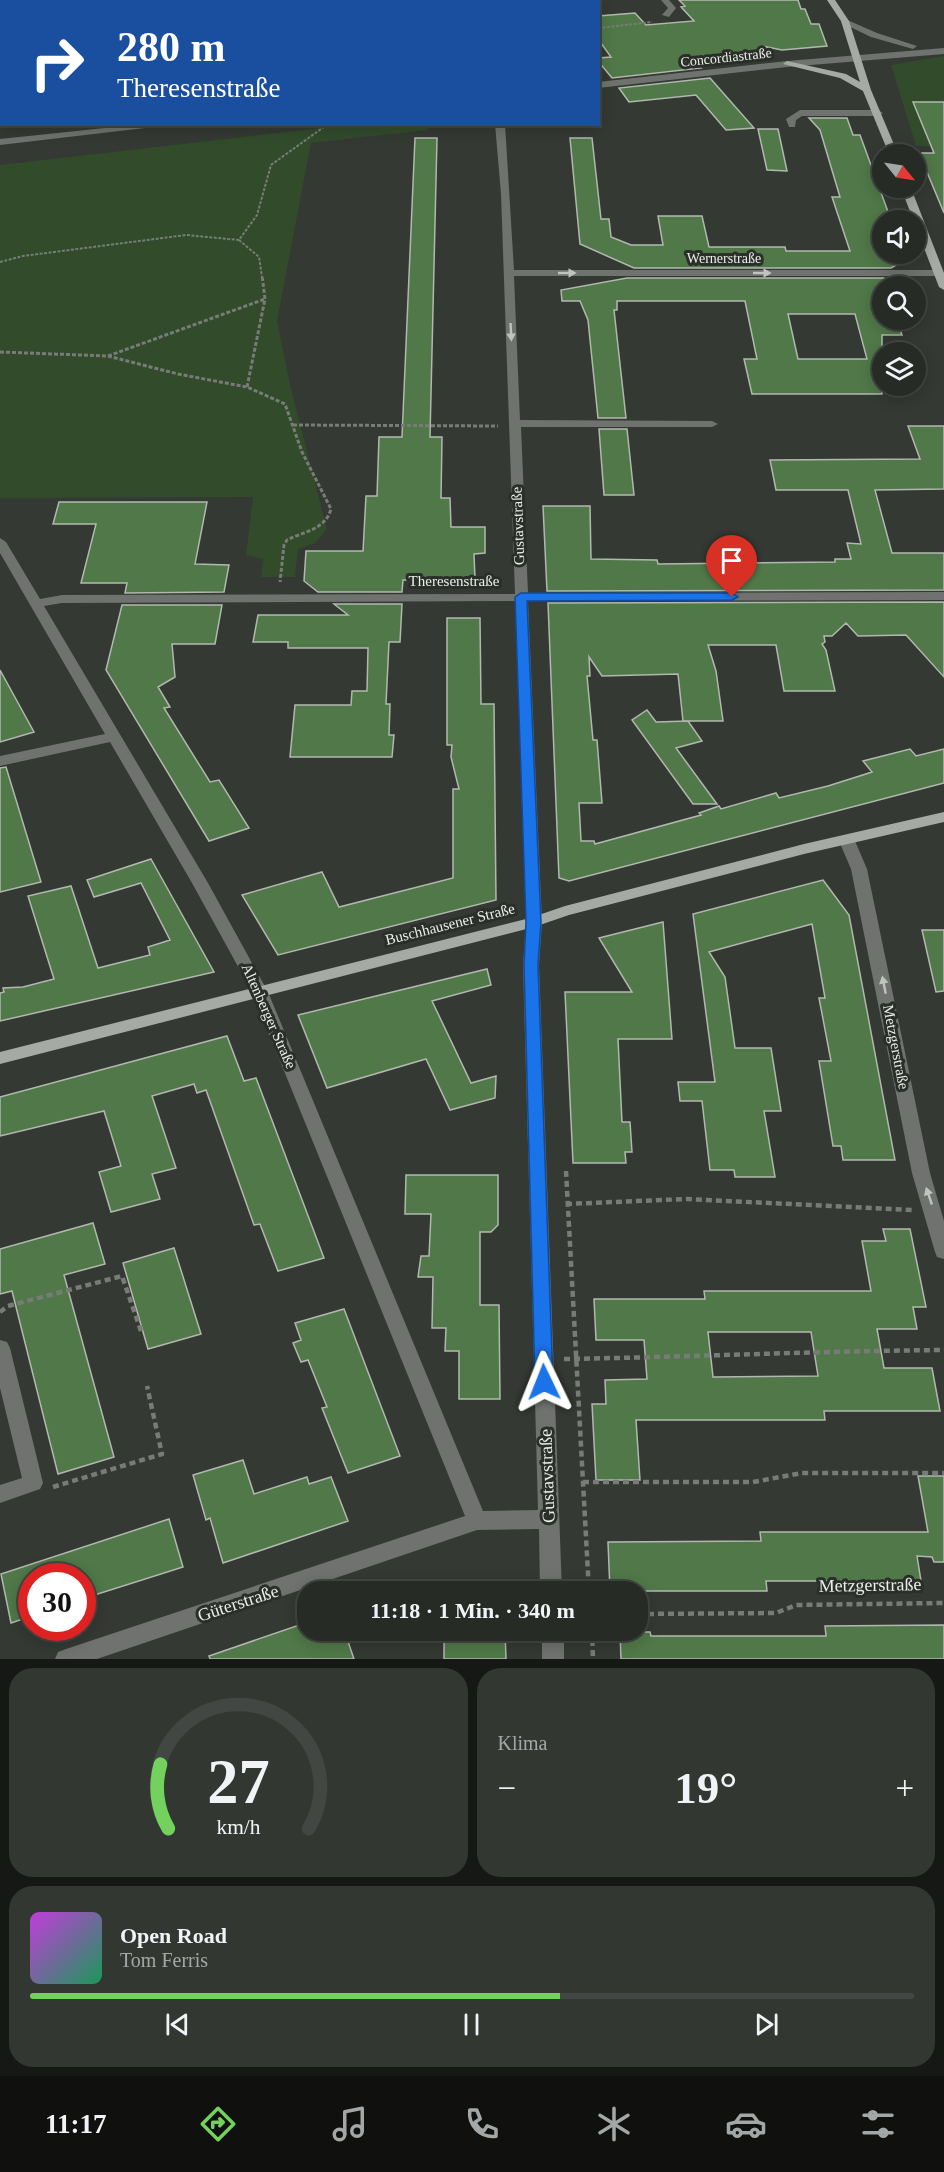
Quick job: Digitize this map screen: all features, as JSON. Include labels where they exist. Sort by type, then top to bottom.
[{"type":"main road","points":[[831,0],[845,21],[867,90],[890,144]]},
{"type":"main road","points":[[787,64],[843,76],[867,90]]},
{"type":"main road","points":[[910,198],[944,286]]},
{"type":"main road","name":"Buschhausener Straße","points":[[0,1058],[534,922],[565,911],[782,854],[847,842],[944,817]]},
{"type":"street","points":[[665,0],[672,8],[666,15]]},
{"type":"street","points":[[845,21],[874,35],[913,46]]},
{"type":"street","points":[[855,54],[944,43]]},
{"type":"street","points":[[855,54],[944,51]]},
{"type":"street","name":"Concordiastraße","points":[[600,85],[855,54]]},
{"type":"street","name":"Concordiastraße","points":[[600,75],[855,54]]},
{"type":"street","points":[[792,125],[791,119],[800,114],[878,113]]},
{"type":"street","points":[[0,135],[83,126]]},
{"type":"street","points":[[0,142],[156,126]]},
{"type":"street","name":"Gustavstraße","points":[[500,126],[509,273],[534,922],[531,965],[551,1581]]},
{"type":"street","name":"Wernerstraße","points":[[509,273],[939,273]]},
{"type":"street","points":[[514,425],[712,424]]},
{"type":"street","name":"Altenberger Straße","points":[[0,542],[115,736],[260,992],[477,1521]]},
{"type":"street","name":"Theresenstraße","points":[[37,603],[62,599],[944,596]]},
{"type":"street","points":[[0,761],[115,736]]},
{"type":"street","name":"Metzgerstraße","points":[[847,842],[859,869],[921,1173],[944,1252]]},
{"type":"street","points":[[0,1348],[33,1483],[0,1494]]},
{"type":"street","name":"Güterstraße","points":[[66,1659],[477,1521],[549,1519]]},
{"type":"street","points":[[553,1641],[553,1659]]},
{"type":"path","points":[[600,28],[655,21],[666,15]]},
{"type":"path","points":[[239,240],[252,226],[258,213],[271,165],[325,126]]},
{"type":"path","points":[[0,262],[23,256],[186,235],[239,240],[259,257],[265,299],[247,387]]},
{"type":"path","points":[[108,356],[265,299]]},
{"type":"path","points":[[0,352],[108,356],[178,374],[247,387],[285,404],[302,452],[330,509],[330,515],[319,526],[287,540],[284,545],[278,598]]},
{"type":"path","points":[[292,425],[514,425]]},
{"type":"path","points":[[566,1170],[588,1581]]},
{"type":"path","points":[[538,1207],[637,1199],[727,1200],[814,1208],[933,1210]]},
{"type":"path","points":[[0,1312],[8,1306],[122,1276],[141,1331]]},
{"type":"path","points":[[544,1359],[721,1356],[768,1352],[944,1350]]},
{"type":"path","points":[[33,1483],[45,1489],[162,1454],[147,1386]]},
{"type":"path","points":[[583,1482],[753,1482],[802,1473],[944,1473]]},
{"type":"path","name":"Metzgerstraße","points":[[648,1614],[776,1613],[796,1605],[944,1603]]},
{"type":"path","points":[[592,1641],[593,1659]]},
{"type":"green space","points":[[944,56],[944,146],[915,144],[891,65]]},
{"type":"green space","points":[[338,126],[427,126],[428,130],[311,143],[277,321],[291,389],[327,529],[315,543],[298,549],[295,577],[261,577],[263,559],[246,555],[253,497],[0,498],[0,165]]},
{"type":"building","points":[[679,0],[798,0],[801,9],[805,9],[811,24],[819,24],[827,46],[782,50],[762,46],[768,51],[692,58],[701,68],[612,78],[600,63],[600,58],[611,57],[600,42],[600,16],[635,13],[646,25],[694,21],[681,7],[685,6]]},
{"type":"building","points":[[710,78],[754,128],[726,130],[696,95],[629,102],[619,88]]},
{"type":"building","points":[[913,102],[944,102],[944,213],[926,170],[926,153],[934,153]]},
{"type":"building","points":[[809,118],[847,118],[853,135],[860,135],[872,168],[872,198],[883,198],[887,210],[872,210],[872,264],[898,264],[891,268],[634,268],[580,244],[570,138],[592,138],[601,219],[609,219],[611,237],[631,245],[663,245],[658,216],[702,216],[709,247],[785,247],[786,251],[850,251],[832,197],[840,197],[820,130]]},
{"type":"building","points":[[758,129],[778,129],[787,171],[767,170]]},
{"type":"building","points":[[415,138],[437,138],[430,437],[442,437],[441,498],[450,498],[451,527],[485,527],[485,553],[474,554],[475,579],[403,580],[402,592],[318,592],[304,581],[306,551],[363,551],[366,496],[377,496],[379,437],[402,437]]},
{"type":"building","points":[[627,278],[872,278],[872,330],[900,330],[902,335],[882,335],[882,342],[872,342],[872,394],[752,394],[744,359],[757,359],[745,301],[617,301],[617,310],[614,310],[626,418],[598,418],[588,320],[580,301],[562,301],[561,290]],"holes":[[[788,314],[855,314],[867,359],[798,359]]]},
{"type":"building","points":[[908,426],[944,426],[944,489],[875,490],[892,553],[944,553],[944,590],[547,591],[543,506],[590,506],[591,559],[657,560],[658,564],[835,562],[835,559],[851,559],[847,543],[861,544],[848,490],[776,490],[770,460],[920,459]]},
{"type":"building","points":[[599,429],[627,429],[634,495],[604,495]]},
{"type":"building","points":[[59,502],[207,502],[195,564],[229,565],[224,592],[125,593],[127,583],[81,583],[96,524],[53,524]]},
{"type":"building","points":[[944,602],[944,677],[906,635],[858,636],[846,623],[832,636],[824,636],[825,642],[822,644],[826,650],[835,691],[784,691],[776,645],[708,645],[716,671],[723,721],[683,721],[678,674],[602,676],[589,657],[590,676],[587,676],[593,740],[597,740],[602,803],[579,803],[581,841],[594,841],[595,844],[701,815],[699,813],[719,806],[721,809],[776,793],[779,798],[828,786],[872,772],[863,761],[910,749],[916,756],[944,749],[944,783],[569,881],[559,878],[548,603]]},
{"type":"building","points":[[334,604],[402,604],[400,642],[389,642],[386,704],[390,704],[389,735],[394,735],[392,757],[290,757],[295,705],[351,705],[352,691],[367,691],[368,648],[288,648],[288,642],[253,642],[258,615],[348,615]]},
{"type":"building","points":[[122,605],[222,605],[215,644],[172,644],[175,677],[158,687],[170,707],[164,708],[210,782],[219,780],[249,828],[209,841],[106,670]]},
{"type":"building","points":[[447,618],[480,618],[481,704],[494,704],[496,900],[278,955],[242,895],[322,872],[339,907],[453,878],[453,789],[459,789],[451,757],[452,745],[447,745]]},
{"type":"building","points":[[0,670],[34,732],[0,742]]},
{"type":"building","points":[[647,710],[656,722],[688,721],[702,741],[676,748],[717,804],[693,804],[632,720]]},
{"type":"building","points":[[6,767],[41,882],[0,892],[0,768]]},
{"type":"building","points":[[151,859],[214,972],[0,1021],[0,993],[4,992],[3,988],[23,987],[54,979],[28,896],[71,886],[98,968],[150,955],[148,947],[170,940],[141,883],[94,897],[87,880]]},
{"type":"building","points":[[823,880],[849,915],[895,1160],[843,1160],[841,1146],[833,1146],[819,1061],[831,1061],[819,998],[825,998],[812,924],[709,952],[725,977],[735,1048],[771,1048],[781,1111],[764,1111],[775,1177],[735,1177],[734,1170],[710,1170],[702,1101],[680,1101],[678,1082],[715,1082],[693,914]]},
{"type":"building","points":[[663,922],[672,1039],[618,1039],[622,1122],[630,1122],[632,1152],[625,1152],[626,1163],[573,1163],[565,992],[632,992],[599,938]]},
{"type":"building","points":[[922,930],[944,930],[944,991],[936,992]]},
{"type":"building","points":[[487,969],[491,985],[432,1001],[471,1083],[496,1076],[495,1098],[450,1110],[426,1059],[327,1088],[298,1015]]},
{"type":"building","points":[[227,1036],[244,1081],[256,1078],[324,1258],[278,1271],[260,1224],[254,1225],[206,1090],[197,1093],[194,1084],[152,1096],[176,1168],[152,1174],[160,1199],[111,1212],[99,1172],[121,1166],[104,1111],[0,1136],[0,1097]]},
{"type":"building","points":[[406,1175],[498,1175],[498,1225],[491,1232],[480,1232],[480,1305],[499,1305],[500,1399],[459,1399],[459,1351],[445,1351],[446,1328],[432,1328],[433,1277],[418,1277],[421,1256],[429,1256],[431,1214],[405,1214]]},
{"type":"building","points":[[93,1223],[105,1264],[64,1275],[114,1457],[58,1474],[12,1291],[0,1294],[0,1249]]},
{"type":"building","points":[[883,1229],[910,1229],[926,1307],[913,1307],[917,1329],[877,1329],[884,1368],[932,1368],[940,1411],[824,1411],[825,1420],[636,1420],[640,1480],[596,1480],[592,1404],[606,1404],[605,1380],[647,1379],[644,1340],[596,1340],[594,1299],[705,1299],[704,1291],[871,1291],[862,1241],[886,1241]],"holes":[[[708,1332],[811,1332],[818,1376],[713,1377]]]},
{"type":"building","points":[[174,1248],[201,1334],[148,1349],[123,1263]]},
{"type":"building","points":[[344,1309],[400,1456],[348,1473],[322,1408],[327,1407],[308,1360],[301,1362],[293,1343],[301,1340],[295,1323]]},
{"type":"building","points":[[243,1460],[254,1494],[307,1477],[309,1484],[331,1477],[348,1521],[223,1563],[210,1518],[206,1520],[193,1475]]},
{"type":"building","points":[[918,1476],[944,1476],[944,1562],[934,1562],[932,1557],[917,1556],[921,1581],[766,1581],[767,1591],[648,1591],[648,1581],[610,1581],[608,1542],[761,1541],[760,1532],[928,1532]]},
{"type":"building","points":[[169,1519],[183,1567],[96,1595],[96,1563],[35,1563]]},
{"type":"building","points":[[18,1568],[18,1621],[11,1623],[1,1574]]},
{"type":"building","points":[[944,1625],[944,1659],[621,1659],[620,1641],[648,1641],[648,1632],[651,1636],[826,1636],[825,1626]]},
{"type":"building","points":[[297,1626],[297,1641],[348,1641],[354,1659],[210,1659],[209,1656]]},
{"type":"building","points":[[444,1641],[505,1641],[506,1659],[444,1659]]},
{"type":"route","points":[[544,1382],[531,965],[534,922],[521,597],[732,597]]}]
